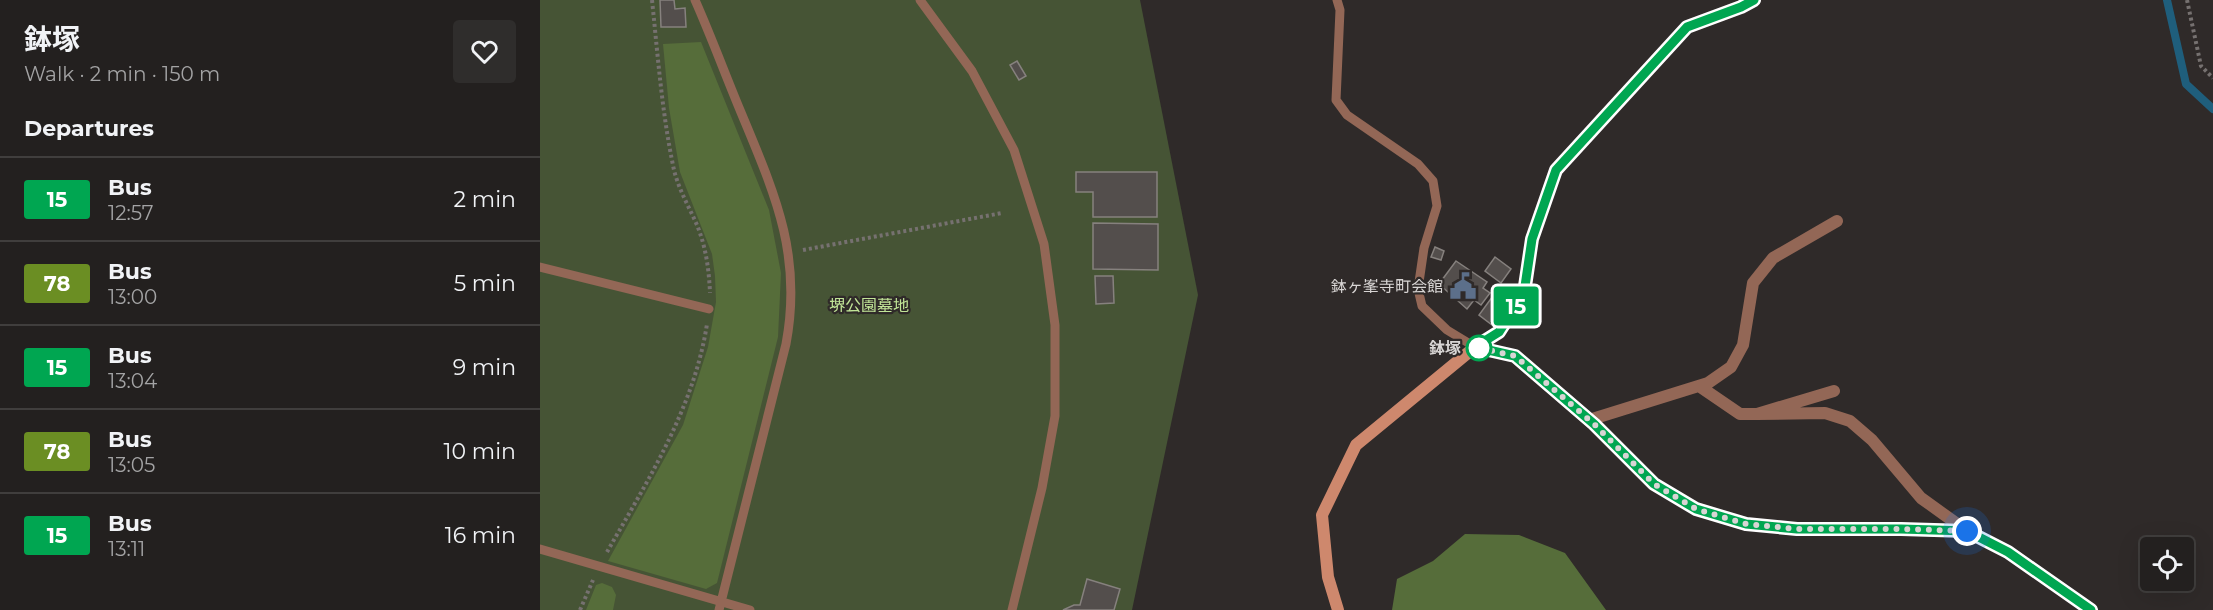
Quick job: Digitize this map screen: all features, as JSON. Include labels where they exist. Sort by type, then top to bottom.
[{"type":"street","points":[[1338,610],[1328,577],[1322,515],[1356,445],[1475,347],[1499,332],[1524,293],[1532,239],[1556,170],[1687,27],[1741,7]]},
{"type":"street","points":[[1589,420],[1708,383],[1731,367],[1743,345],[1753,283],[1773,258],[1837,220]]},
{"type":"street","points":[[1475,347],[1515,356],[1589,420],[1654,484],[1696,509],[1746,524],[1797,529],[1967,531]]},
{"type":"street","points":[[1699,386],[1740,414],[1825,413],[1850,421],[1872,440],[1921,498],[1967,531],[2008,552],[2091,610]]},
{"type":"street","points":[[1757,414],[1834,391]]},
{"type":"lane","points":[[694,0],[774,194],[789,253],[792,288],[791,315],[786,344],[720,606]]},
{"type":"lane","points":[[920,0],[972,71],[1014,150],[1044,244],[1054,325],[1054,416],[1042,488],[1012,610]]},
{"type":"lane","points":[[1337,0],[1340,10],[1336,100],[1347,115],[1419,164],[1432,181],[1437,206],[1424,248],[1418,289],[1422,306],[1447,330],[1475,347]]},
{"type":"lane","points":[[1741,7],[1754,0]]},
{"type":"lane","points":[[540,267],[709,309]]},
{"type":"lane","points":[[540,549],[720,606],[750,610]]},
{"type":"path","points":[[2187,0],[2201,66],[2213,78]]},
{"type":"path","points":[[789,253],[1002,213]]},
{"type":"green space","name":"堺公園墓地","points":[[540,0],[1140,0],[1198,295],[1132,610],[540,610]]},
{"type":"green space","points":[[701,42],[769,210],[781,273],[778,337],[717,583],[706,589],[608,561],[683,425],[708,347],[716,302],[712,254],[680,172],[669,108],[663,44]]},
{"type":"green space","points":[[1465,534],[1519,535],[1565,553],[1606,610],[1392,610],[1397,579],[1433,561]]},
{"type":"green space","points":[[602,583],[612,587],[616,595],[613,610],[586,610],[596,585]]},
{"type":"building","points":[[660,0],[674,0],[675,9],[685,8],[686,27],[661,27]]},
{"type":"building","points":[[1017,61],[1026,76],[1019,80],[1010,65]]},
{"type":"building","points":[[1076,172],[1157,172],[1157,217],[1093,217],[1093,192],[1076,192]]},
{"type":"building","points":[[1093,223],[1158,224],[1158,270],[1093,269]]},
{"type":"building","points":[[1435,247],[1444,251],[1441,260],[1431,257]]},
{"type":"building","points":[[1495,257],[1511,269],[1501,283],[1485,271]]},
{"type":"building","name":"鉢ヶ峯寺町会館","points":[[1456,261],[1487,282],[1483,288],[1490,293],[1481,305],[1474,300],[1467,309],[1439,284]]},
{"type":"building","points":[[1095,276],[1113,276],[1114,303],[1096,304]]},
{"type":"building","points":[[1498,289],[1511,298],[1492,325],[1479,315]]},
{"type":"building","points":[[1087,579],[1120,589],[1114,610],[1063,610],[1080,605]]},
{"type":"waterway","points":[[2167,0],[2186,84],[2213,109]]},
{"type":"bus line","name":"15","points":[[1754,0],[1687,27],[1556,170],[1532,239],[1524,293],[1499,332],[1475,347],[1515,356],[1594,424],[1654,484],[1696,509],[1746,524],[1797,529],[1967,531],[2008,552],[2091,610]]},
{"type":"place","name":"鉢ヶ峯寺町会館","points":[[1463,286]]},
{"type":"place","name":"鉢塚","points":[[1479,348]]},
{"type":"route","points":[[1479,348],[1475,347],[1515,356],[1594,424],[1654,484],[1696,509],[1746,524],[1797,529],[1967,531]]}]
